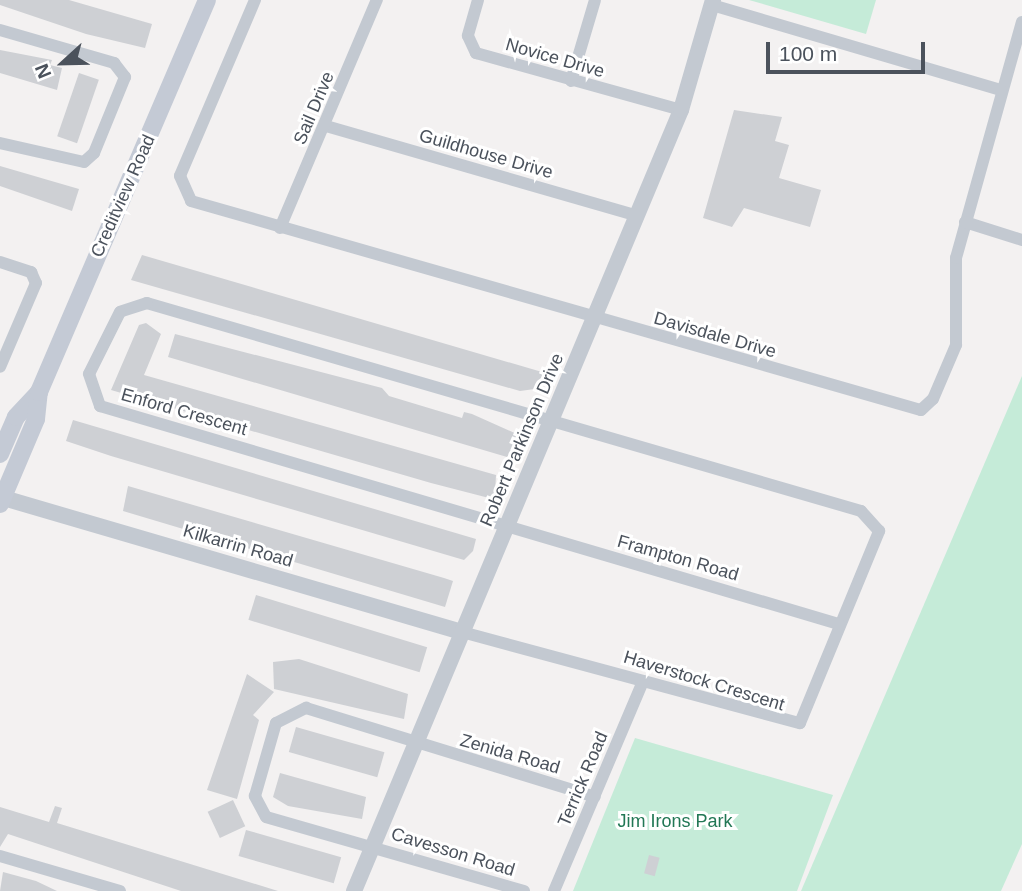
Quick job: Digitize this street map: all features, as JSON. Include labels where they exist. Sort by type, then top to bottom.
[{"type":"main road","name":"Creditview Road","points":[[1,500],[36,419],[39,392],[207,0]]},
{"type":"main road","name":"Creditview Road","points":[[0,454],[16,417],[39,392]]},
{"type":"street","name":"Davisdale Drive","points":[[255,0],[200,122],[180,176],[183,194],[280,228],[921,410],[933,399],[956,345],[956,258],[1022,22]]},
{"type":"street","name":"Sail Drive","points":[[280,228],[377,0]]},
{"type":"street","points":[[571,81],[595,0]]},
{"type":"street","name":"Novice Drive","points":[[475,1],[469,47],[571,81],[681,110]]},
{"type":"street","points":[[712,3],[1001,90]]},
{"type":"street","name":"Robert Parkinson Drive","points":[[354,891],[681,110],[712,3]]},
{"type":"street","points":[[0,30],[114,63],[125,77],[94,153],[84,162],[0,143]]},
{"type":"street","name":"Guildhouse Drive","points":[[326,125],[637,216]]},
{"type":"street","points":[[965,222],[1022,240]]},
{"type":"street","points":[[0,262],[31,272],[36,283],[0,367]]},
{"type":"street","name":"Enford Crescent","points":[[507,526],[100,406],[89,374],[120,312],[147,303],[549,424]]},
{"type":"street","name":"Haverstock Crescent","points":[[462,632],[800,723],[809,713],[839,624],[878,538],[867,513],[549,424]]},
{"type":"street","name":"Kilkarrin Road","points":[[1,500],[462,632]]},
{"type":"street","name":"Frampton Road","points":[[507,526],[839,624]]},
{"type":"street","name":"Terrick Road","points":[[554,891],[643,681]]},
{"type":"street","name":"Zenida Road","points":[[373,846],[258,810],[255,796],[276,723],[306,708],[415,745],[595,797]]},
{"type":"street","name":"Cavesson Road","points":[[373,846],[524,891]]},
{"type":"street","points":[[0,856],[120,891]]},
{"type":"green space","points":[[749,0],[876,0],[866,34]]},
{"type":"green space","points":[[1022,376],[1022,844],[1001,891],[801,891]]},
{"type":"green space","name":"Jim Irons Park","points":[[635,738],[833,795],[797,891],[573,891]]},
{"type":"building","points":[[0,0],[69,0],[152,24],[145,48],[86,34],[0,5]]},
{"type":"building","points":[[0,50],[52,60],[50,65],[62,68],[57,90],[0,73]]},
{"type":"building","points":[[79,73],[99,80],[77,143],[57,136]]},
{"type":"building","points":[[734,110],[782,117],[775,141],[789,145],[779,178],[821,190],[810,227],[744,208],[732,227],[703,218]]},
{"type":"building","points":[[0,166],[79,189],[72,211],[0,186]]},
{"type":"building","points":[[142,255],[542,372],[542,388],[520,391],[131,280]]},
{"type":"building","points":[[146,323],[161,334],[144,375],[496,475],[495,494],[489,498],[431,483],[111,390],[139,325]]},
{"type":"building","points":[[175,334],[382,388],[389,396],[462,418],[464,412],[472,414],[519,435],[515,447],[507,457],[168,357]]},
{"type":"building","points":[[73,420],[476,539],[473,551],[464,560],[111,456],[66,441]]},
{"type":"building","points":[[128,486],[453,581],[445,607],[123,511]]},
{"type":"building","points":[[256,595],[427,647],[420,672],[248,620]]},
{"type":"building","points":[[299,659],[408,694],[404,719],[274,689],[273,662]]},
{"type":"building","points":[[247,674],[274,692],[253,715],[259,720],[237,799],[207,790]]},
{"type":"building","points":[[296,727],[384,752],[377,777],[289,752]]},
{"type":"building","points":[[280,773],[366,797],[362,819],[288,806],[273,797]]},
{"type":"building","points":[[233,800],[245,826],[220,838],[208,812]]},
{"type":"building","points":[[55,806],[62,808],[57,823],[278,891],[181,891],[8,834],[0,847],[0,807],[49,822]]},
{"type":"building","points":[[246,830],[341,857],[334,883],[239,856]]},
{"type":"building","points":[[649,855],[660,858],[655,876],[644,873]]},
{"type":"building","points":[[3,872],[36,881],[57,891],[0,891]]}]
